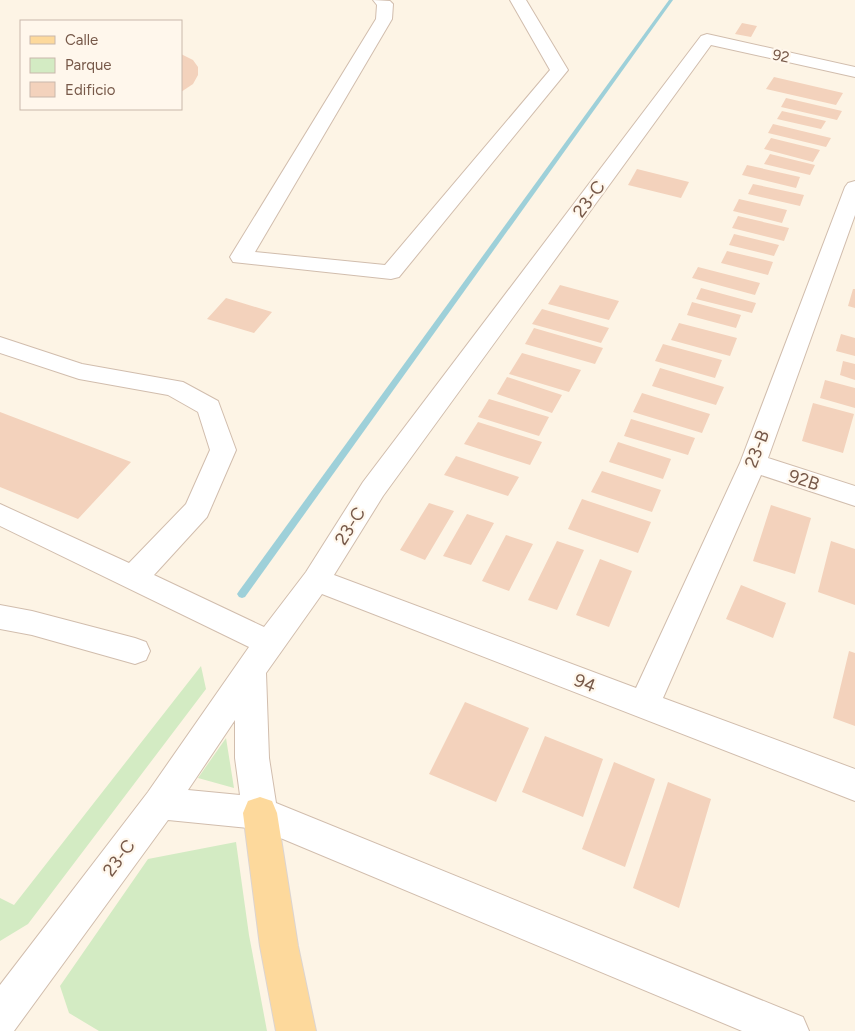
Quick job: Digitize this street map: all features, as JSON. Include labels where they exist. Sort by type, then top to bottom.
[{"type":"main road","points":[[260,813],[279,946],[296,1031]]},
{"type":"street","points":[[381,0],[386,4],[384,19],[241,257],[391,272],[559,70],[518,0]]},
{"type":"street","name":"92","points":[[707,39],[855,72]]},
{"type":"street","name":"23-C","points":[[0,1017],[160,803],[269,643],[316,580],[373,489],[707,39]]},
{"type":"street","name":"23-B","points":[[644,705],[752,463],[855,187]]},
{"type":"street","points":[[0,345],[79,371],[174,388],[209,407],[223,450],[197,510],[134,577]]},
{"type":"street","name":"92B","points":[[752,463],[855,496]]},
{"type":"street","points":[[0,514],[269,643]]},
{"type":"street","name":"94","points":[[316,580],[855,785]]},
{"type":"street","points":[[0,617],[32,623],[135,651]]},
{"type":"street","points":[[250,672],[252,758],[260,813]]},
{"type":"street","points":[[160,803],[260,813],[789,1031]]},
{"type":"green space","points":[[201,666],[206,689],[28,924],[0,941],[0,898],[14,905]]},
{"type":"green space","points":[[226,738],[234,788],[198,778]]},
{"type":"green space","points":[[236,842],[249,935],[267,1031],[99,1031],[69,1013],[60,986],[148,859]]},
{"type":"building","points":[[742,23],[757,26],[751,37],[735,34]]},
{"type":"building","points":[[182,54],[193,60],[198,67],[198,75],[193,84],[182,91]]},
{"type":"building","points":[[774,77],[843,93],[836,105],[766,89]]},
{"type":"building","points":[[786,98],[842,111],[837,120],[781,107]]},
{"type":"building","points":[[782,111],[826,121],[821,129],[777,119]]},
{"type":"building","points":[[773,124],[831,138],[826,147],[768,133]]},
{"type":"building","points":[[771,138],[820,150],[813,162],[764,149]]},
{"type":"building","points":[[770,154],[815,165],[810,175],[764,164]]},
{"type":"building","points":[[747,165],[800,177],[796,188],[742,175]]},
{"type":"building","points":[[637,169],[689,182],[681,198],[628,185]]},
{"type":"building","points":[[753,184],[804,195],[800,206],[748,194]]},
{"type":"building","points":[[739,199],[787,210],[782,223],[733,211]]},
{"type":"building","points":[[738,216],[789,228],[784,241],[732,228]]},
{"type":"building","points":[[734,234],[779,245],[774,256],[729,245]]},
{"type":"building","points":[[727,251],[773,262],[768,275],[721,263]]},
{"type":"building","points":[[698,267],[760,283],[755,295],[692,278]]},
{"type":"building","points":[[560,285],[619,301],[609,320],[548,304]]},
{"type":"building","points":[[701,288],[756,303],[752,313],[696,299]]},
{"type":"building","points":[[853,289],[855,289],[855,308],[848,306]]},
{"type":"building","points":[[226,298],[272,312],[254,333],[207,319]]},
{"type":"building","points":[[692,302],[741,315],[736,328],[687,315]]},
{"type":"building","points":[[542,309],[609,328],[601,343],[532,324]]},
{"type":"building","points":[[679,323],[737,338],[730,356],[671,340]]},
{"type":"building","points":[[534,328],[603,348],[595,364],[525,344]]},
{"type":"building","points":[[841,334],[855,338],[855,356],[836,351]]},
{"type":"building","points":[[663,344],[722,360],[715,378],[655,361]]},
{"type":"building","points":[[522,353],[581,370],[569,392],[509,374]]},
{"type":"building","points":[[843,361],[855,364],[855,380],[840,375]]},
{"type":"building","points":[[660,368],[724,387],[716,405],[652,386]]},
{"type":"building","points":[[507,377],[562,395],[552,413],[497,394]]},
{"type":"building","points":[[825,380],[855,388],[855,408],[820,398]]},
{"type":"building","points":[[642,393],[710,414],[702,433],[633,412]]},
{"type":"building","points":[[489,399],[549,417],[539,436],[478,417]]},
{"type":"building","points":[[813,403],[854,414],[843,453],[802,441]]},
{"type":"building","points":[[0,412],[131,462],[78,519],[0,487]]},
{"type":"building","points":[[631,419],[695,438],[688,455],[624,436]]},
{"type":"building","points":[[478,422],[542,442],[530,465],[464,444]]},
{"type":"building","points":[[618,442],[671,459],[663,479],[609,462]]},
{"type":"building","points":[[456,456],[519,477],[508,496],[444,475]]},
{"type":"building","points":[[602,471],[661,490],[652,512],[591,492]]},
{"type":"building","points":[[582,499],[651,522],[638,553],[568,529]]},
{"type":"building","points":[[429,503],[454,511],[425,560],[400,550]]},
{"type":"building","points":[[771,505],[811,518],[795,574],[753,561]]},
{"type":"building","points":[[467,514],[494,523],[471,565],[443,556]]},
{"type":"building","points":[[506,535],[533,544],[509,591],[482,581]]},
{"type":"building","points":[[557,541],[584,550],[557,610],[528,600]]},
{"type":"building","points":[[831,541],[855,549],[855,605],[818,592]]},
{"type":"building","points":[[600,559],[632,571],[609,627],[576,615]]},
{"type":"building","points":[[741,585],[786,603],[773,638],[726,619]]},
{"type":"building","points":[[849,651],[855,653],[855,726],[833,718]]},
{"type":"building","points":[[465,702],[529,728],[496,802],[429,774]]},
{"type":"building","points":[[545,736],[603,759],[583,817],[522,792]]},
{"type":"building","points":[[614,762],[655,779],[625,867],[582,849]]},
{"type":"building","points":[[668,782],[711,799],[679,908],[633,888]]},
{"type":"waterway","points":[[242,594],[671,0]]}]
